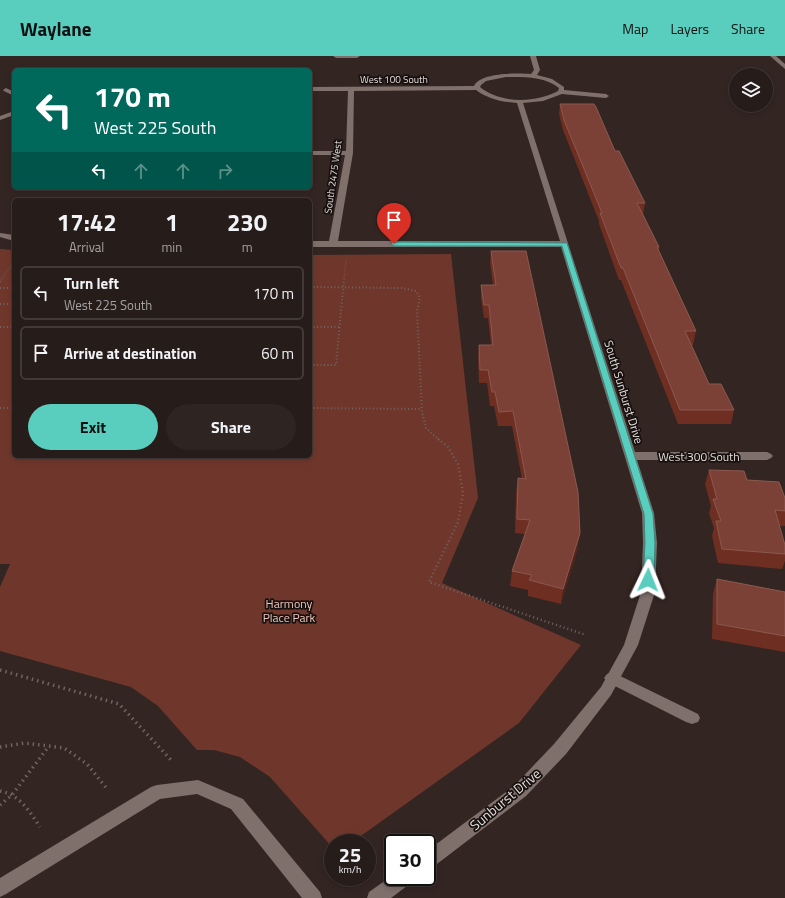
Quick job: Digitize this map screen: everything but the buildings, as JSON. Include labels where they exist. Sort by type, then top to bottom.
[{"type":"street","points":[[336,56],[357,56]]},
{"type":"street","points":[[533,56],[537,70],[533,76]]},
{"type":"street","points":[[773,56],[785,68]]},
{"type":"street","points":[[561,92],[562,88],[558,84],[533,76],[506,75],[493,77],[478,84],[477,88],[487,95],[496,98],[519,101],[546,99],[556,96],[561,92],[606,96]]},
{"type":"street","name":"West 100 South","points":[[312,89],[477,88]]},
{"type":"street","name":"South 2475 West","points":[[333,244],[349,154],[350,89]]},
{"type":"street","points":[[6,90],[12,93]]},
{"type":"street","name":"South Sunburst Drive","points":[[519,101],[648,514],[650,543],[648,592],[631,645],[609,684]]},
{"type":"street","points":[[0,118],[12,114]]},
{"type":"street","points":[[312,153],[349,154]]},
{"type":"street","points":[[0,235],[12,238]]},
{"type":"street","points":[[312,244],[564,244]]},
{"type":"street","name":"West 300 South","points":[[630,456],[768,456]]},
{"type":"street","points":[[609,684],[692,718]]},
{"type":"street","name":"Sunburst Drive","points":[[436,854],[520,791],[560,749],[609,684]]},
{"type":"street","points":[[0,888],[158,792],[198,787],[237,804],[313,898]]},
{"type":"street","points":[[376,898],[393,886]]},
{"type":"path","points":[[312,365],[336,365],[346,253]]},
{"type":"path","points":[[0,282],[12,264]]},
{"type":"path","points":[[312,287],[402,288],[416,291],[420,297],[417,311],[422,409],[426,428],[448,447],[458,464],[463,493],[458,522],[429,582],[586,635]]},
{"type":"path","points":[[0,288],[12,288]]},
{"type":"path","points":[[0,304],[12,304]]},
{"type":"path","points":[[0,327],[12,327]]},
{"type":"path","points":[[312,327],[339,327]]},
{"type":"path","points":[[0,408],[12,408]]},
{"type":"path","points":[[312,408],[422,409]]},
{"type":"path","points":[[0,670],[119,704],[172,761]]},
{"type":"path","points":[[0,747],[26,743],[64,748],[87,764],[108,790]]},
{"type":"path","points":[[0,805],[12,795],[48,746]]},
{"type":"path","points":[[0,791],[6,791],[27,807],[40,827]]},
{"type":"green space","name":"Harmony Place Park","points":[[0,249],[12,250],[12,458],[312,458],[312,255],[451,254],[478,498],[442,583],[581,645],[519,723],[364,834],[324,834],[324,838],[270,777],[240,757],[214,750],[197,750],[158,706],[131,687],[0,651],[0,587],[10,564],[0,564]]},
{"type":"route","points":[[394,244],[564,244],[648,514],[650,543],[648,580]]}]
